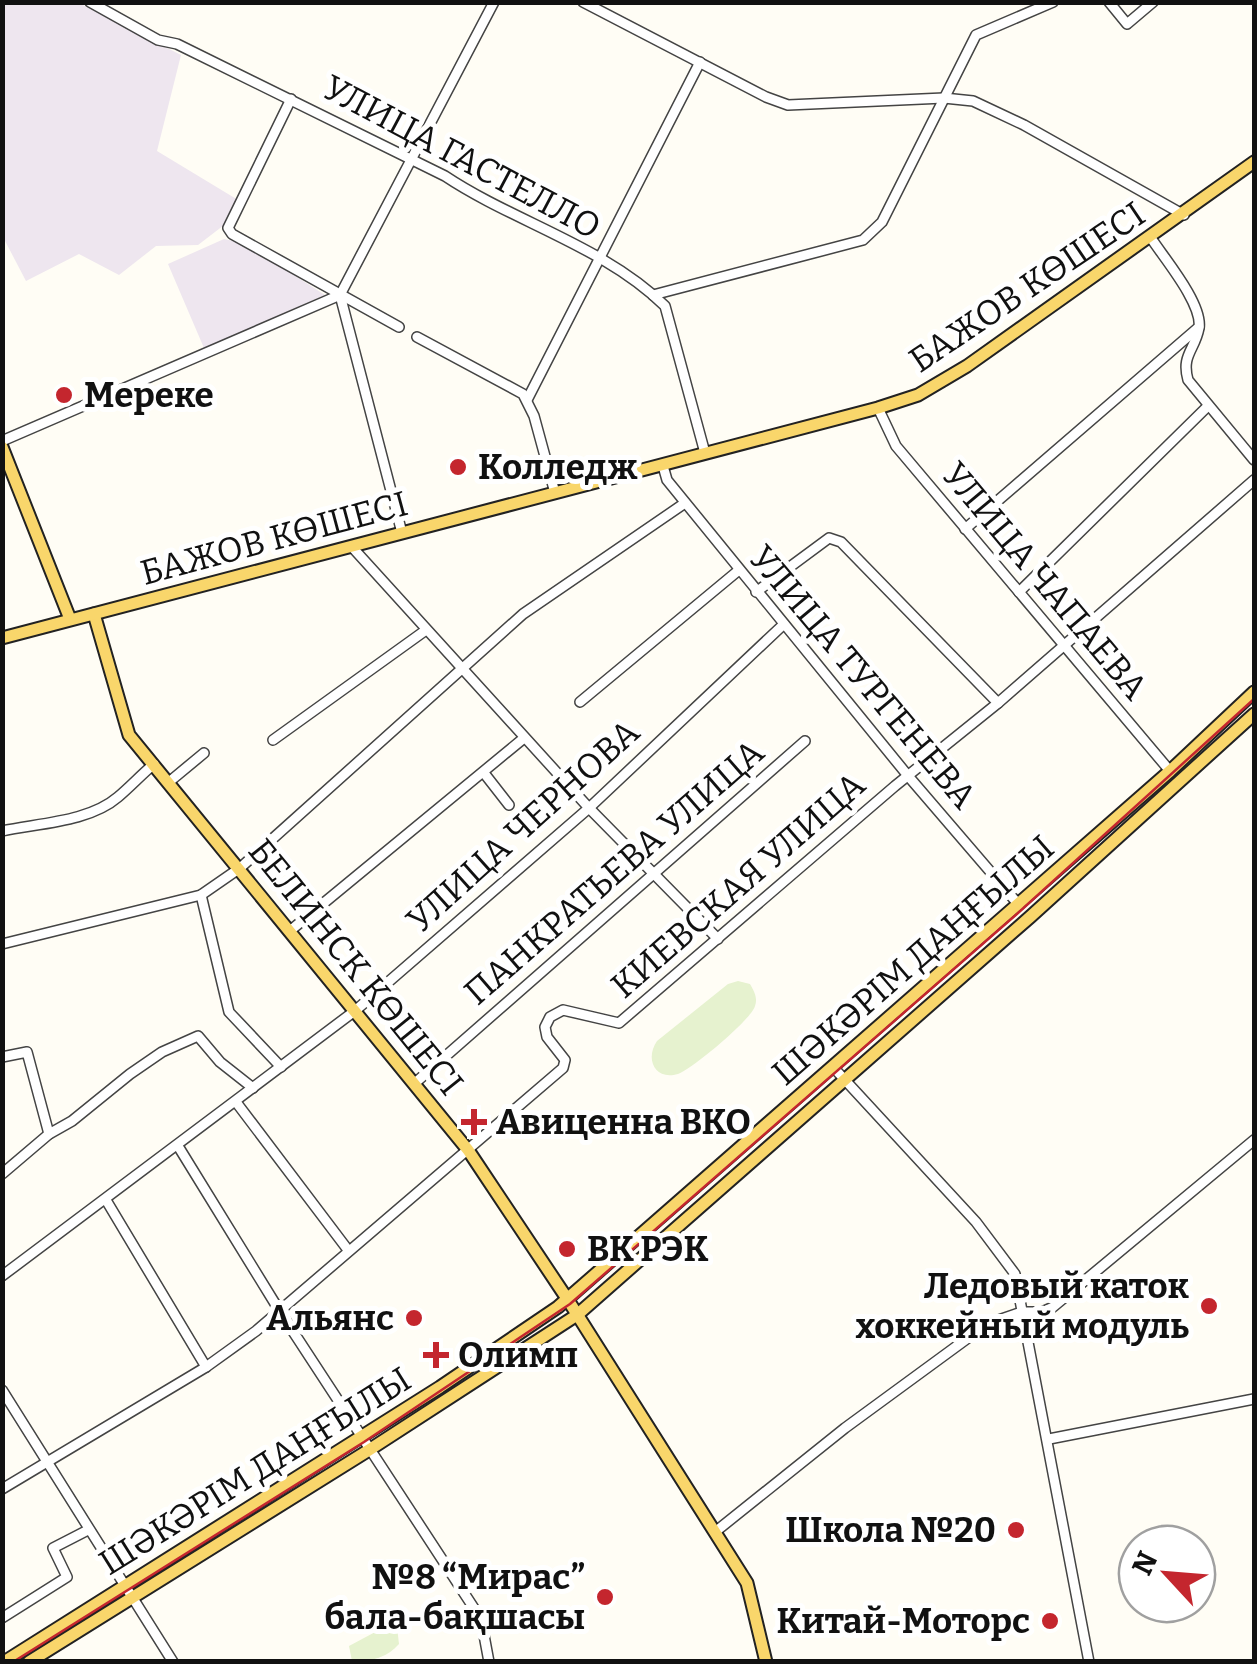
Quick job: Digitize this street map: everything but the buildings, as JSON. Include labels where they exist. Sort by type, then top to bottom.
[{"type":"main road","name":"БАЖОВ КӨШЕСІ","points":[[2,638],[663,466],[918,395],[1252,169]]},
{"type":"main road","points":[[2,444],[70,619]]},
{"type":"main road","name":"БЕЛИНСК КӨШЕСІ","points":[[94,614],[128,735],[468,1150],[747,1583],[766,1662]]},
{"type":"main road","name":"ШӘКӘРІМ ДАҢҒЫЛЫ","points":[[4,1662],[361,1437],[568,1300],[1019,905],[1254,692]]},
{"type":"main road","name":"ШӘКӘРІМ ДАҢҒЫЛЫ","points":[[29,1662],[577,1315],[1030,918],[1254,714]]},
{"type":"main road","name":"УЛИЦА ЧАПАЕВА","points":[[1170,771],[1181,782]]},
{"type":"main road","name":"УЛИЦА ТУРГЕНЕВА","points":[[1019,905],[1030,918]]},
{"type":"street","name":"УЛИЦА ГАСТЕЛЛО","points":[[90,2],[158,40],[177,44],[412,160],[600,259],[653,294]]},
{"type":"street","points":[[2,444],[340,296],[494,2]]},
{"type":"street","points":[[583,2],[766,97],[788,104],[944,98],[973,101],[1184,215]]},
{"type":"street","points":[[704,453],[664,306],[653,294],[863,240],[882,222],[976,35],[1053,2]]},
{"type":"street","points":[[1109,2],[1127,24],[1153,2]]},
{"type":"street","points":[[527,400],[700,62]]},
{"type":"street","points":[[291,99],[228,228],[232,234],[399,327]]},
{"type":"street","points":[[1150,238],[1198,309],[1199,326],[1184,365],[1188,380],[1254,460]]},
{"type":"street","points":[[340,296],[402,534]]},
{"type":"street","points":[[964,528],[1199,326]]},
{"type":"street","points":[[417,337],[523,394],[555,493]]},
{"type":"street","points":[[1018,592],[1208,406]]},
{"type":"street","name":"УЛИЦА ЧАПАЕВА","points":[[878,408],[896,446],[1170,771]]},
{"type":"street","name":"УЛИЦА ТУРГЕНЕВА","points":[[663,466],[667,480],[756,592],[1019,905]]},
{"type":"street","name":"КИЕВСКАЯ УЛИЦА","points":[[2,1489],[206,1366],[279,1310],[564,1068],[565,1060],[547,1036],[545,1027],[550,1018],[562,1010],[619,1024],[998,704],[1254,480]]},
{"type":"street","points":[[2,944],[200,895],[240,868],[523,614],[684,503]]},
{"type":"street","points":[[756,592],[829,538],[842,542],[998,704]]},
{"type":"street","points":[[352,547],[588,808],[718,939]]},
{"type":"street","points":[[580,702],[739,570]]},
{"type":"street","name":"УЛИЦА ЧЕРНОВА","points":[[2,1276],[356,1010],[588,808],[784,624]]},
{"type":"street","points":[[273,740],[426,630]]},
{"type":"street","points":[[291,930],[524,738]]},
{"type":"street","name":"ПАНКРАТЬЕВА УЛИЦА","points":[[414,1083],[805,741]]},
{"type":"street","points":[[169,782],[204,752]]},
{"type":"street","points":[[2,831],[74,817],[98,808],[154,764]]},
{"type":"street","points":[[484,773],[509,805]]},
{"type":"street","points":[[200,895],[230,1012],[282,1067]]},
{"type":"street","points":[[2,1174],[49,1134],[162,1052],[198,1036],[220,1062],[253,1088]]},
{"type":"street","points":[[2,1057],[27,1052],[49,1134]]},
{"type":"street","points":[[833,1067],[976,1222],[1015,1274],[1089,1662]]},
{"type":"street","points":[[236,1102],[348,1250]]},
{"type":"street","points":[[716,1532],[845,1428],[987,1324],[1053,1307],[1254,1140]]},
{"type":"street","points":[[178,1146],[279,1310],[481,1619],[489,1662]]},
{"type":"street","points":[[106,1200],[206,1366]]},
{"type":"street","points":[[2,1390],[172,1662]]},
{"type":"street","points":[[1049,1439],[1254,1398]]},
{"type":"street","points":[[2,1618],[68,1577],[53,1548],[88,1530]]},
{"type":"shaded area","points":[[2,3],[79,3],[181,55],[157,151],[238,200],[228,222],[198,245],[156,246],[119,275],[79,254],[26,281],[3,237]]},
{"type":"shaded area","points":[[224,239],[258,252],[325,295],[204,348],[168,264]]},
{"type":"green space","points":[[728,984],[750,984],[756,997],[744,1022],[678,1074],[658,1071],[652,1061],[657,1041]]},
{"type":"green space","points":[[397,1627],[399,1644],[389,1653],[372,1660],[352,1661],[349,1646],[379,1630]]},
{"type":"tram line","points":[[13,1662],[364,1442],[570,1304],[1018,913],[1254,699]]},
{"type":"place","name":"Мереке","points":[[64,395]]},
{"type":"place","name":"Колледж","points":[[458,467]]},
{"type":"place","name":"Авиценна ВКО","points":[[474,1122]]},
{"type":"place","name":"ВК РЭК","points":[[567,1249]]},
{"type":"place","name":"Ледовый каток хоккейный модуль","points":[[1209,1306]]},
{"type":"place","name":"Альянс","points":[[414,1318]]},
{"type":"place","name":"Олимп","points":[[436,1355]]},
{"type":"place","name":"Школа №20","points":[[1016,1530]]},
{"type":"place","name":"№8 “Мирас” бала-бақшасы","points":[[605,1597]]},
{"type":"place","name":"Китай-Моторс","points":[[1050,1621]]}]
